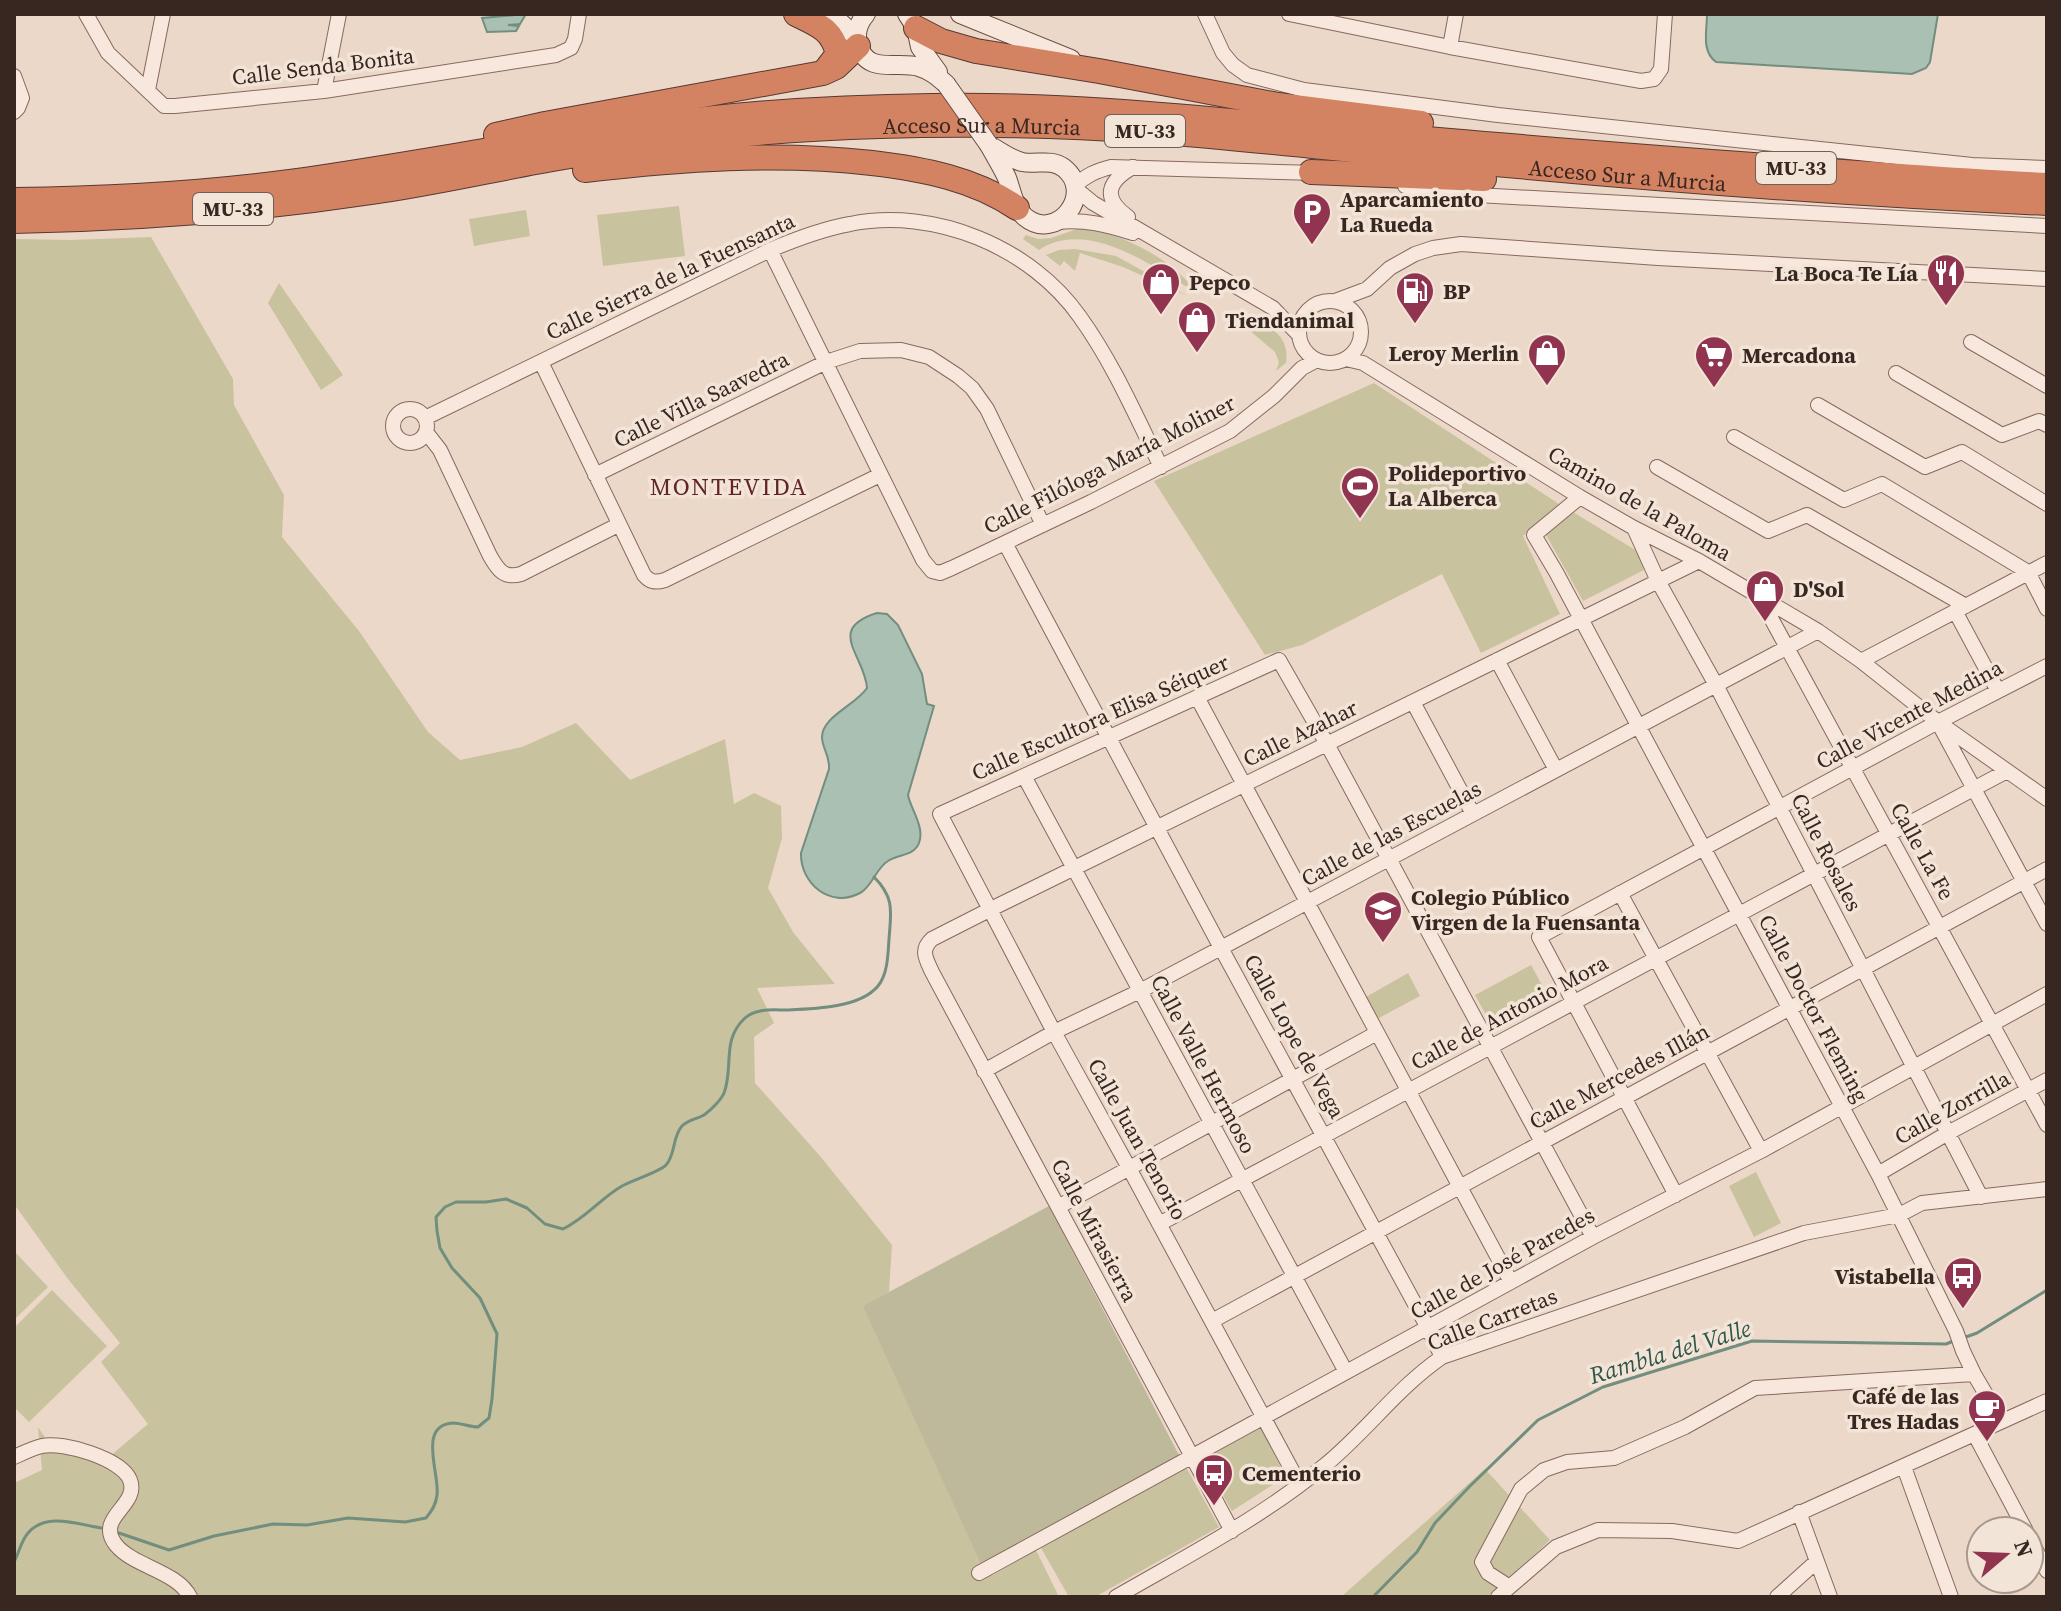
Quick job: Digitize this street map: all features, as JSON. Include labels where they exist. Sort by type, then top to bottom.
[{"type":"highway","points":[[796,14],[825,29],[835,41],[838,54],[823,73]]},
{"type":"highway","points":[[913,27],[941,41],[976,51],[1278,105],[1534,138],[1546,149]]},
{"type":"highway","points":[[387,168],[440,148],[545,124],[823,73],[836,67],[858,42]]},
{"type":"highway","name":"Acceso Sur a Murcia","points":[[14,200],[170,195],[387,168],[695,120],[785,112],[935,106],[1154,113],[1546,149],[2047,185]]},
{"type":"highway","name":"Acceso Sur a Murcia","points":[[14,221],[172,215],[311,201],[558,158],[711,137],[873,126],[1002,124],[1152,131],[1533,168],[1840,192],[2047,203]]},
{"type":"highway","points":[[451,179],[508,179],[730,157],[839,159],[900,166],[945,176],[1016,203]]},
{"type":"highway","points":[[1311,172],[1840,192]]},
{"type":"street","name":"Calle Senda Bonita","points":[[86,14],[108,53],[164,106],[324,91],[556,55],[571,48],[579,14]]},
{"type":"street","points":[[148,90],[163,14]]},
{"type":"street","points":[[324,91],[339,14]]},
{"type":"street","points":[[825,14],[841,23],[869,60],[885,66],[921,67],[946,84]]},
{"type":"street","points":[[858,42],[858,28],[866,14]]},
{"type":"street","points":[[960,14],[1099,71]]},
{"type":"street","points":[[1205,14],[1223,53],[1233,65],[1247,75],[1304,90],[1498,115],[1972,165],[2047,168]]},
{"type":"street","points":[[1289,14],[1641,81],[1654,79],[1661,69],[1665,14]]},
{"type":"street","points":[[1450,47],[1456,14]]},
{"type":"street","points":[[894,65],[909,56],[913,27]]},
{"type":"street","points":[[913,27],[926,58],[989,145],[1025,217],[1035,223],[1046,224],[1077,220],[1102,223],[1163,243]]},
{"type":"street","points":[[14,76],[22,98],[14,112]]},
{"type":"street","points":[[989,145],[1021,162],[1046,162],[1065,169],[1076,187],[1093,203],[1273,308],[1311,357],[1317,360],[1334,363],[1355,357],[1367,289]]},
{"type":"street","points":[[1016,203],[1014,186],[1018,176],[1036,163]]},
{"type":"street","points":[[1058,222],[1068,214],[1075,202],[1076,187],[1083,178],[1111,167],[1133,167],[1311,172],[1459,194],[2047,226]]},
{"type":"street","points":[[1133,167],[1113,182],[1111,198],[1117,208],[1163,243]]},
{"type":"street","name":"Calle Sierra de la Fuensanta","points":[[618,525],[521,574],[513,577],[505,575],[497,569],[490,556],[426,425],[541,362],[770,250],[813,233],[853,223],[890,220],[947,228],[1000,247],[1029,265],[1051,283],[1079,314],[1102,350],[1161,467]]},
{"type":"street","points":[[1301,342],[1301,319],[1315,304],[1335,301],[1367,289],[1406,258],[1426,250],[1461,244],[2047,279]]},
{"type":"street","points":[[541,362],[618,525],[649,581],[665,580],[880,475],[770,250]]},
{"type":"street","points":[[1335,301],[1353,311],[1359,321]]},
{"type":"street","points":[[1273,308],[1307,310]]},
{"type":"street","name":"Calle Filóloga María Moliner","points":[[1295,374],[1301,342]]},
{"type":"street","points":[[1971,342],[2047,386]]},
{"type":"street","name":"Calle Villa Saavedra","points":[[595,475],[826,362],[860,351],[901,350],[929,357],[972,388],[987,409],[1043,525]]},
{"type":"street","name":"Camino de la Paloma","points":[[1355,357],[1580,497],[1699,561],[1818,631],[2047,799]]},
{"type":"street","name":"Calle Filóloga María Moliner","points":[[880,475],[926,566],[940,573],[1230,431],[1274,396],[1295,374],[1317,360]]},
{"type":"street","points":[[1896,373],[2002,435],[2039,421],[2047,425]]},
{"type":"street","points":[[1818,405],[1925,467],[1962,452],[2047,504]]},
{"type":"street","points":[[1734,437],[1844,500],[1882,484],[2028,572],[2047,609]]},
{"type":"street","points":[[1657,467],[1768,531],[1807,515],[1960,608],[1998,691]]},
{"type":"street","name":"Calle Doctor Fleming","points":[[1580,497],[1534,535],[1878,1174],[1974,1374],[2001,1420]]},
{"type":"street","name":"Calle Rosales","points":[[1634,528],[1658,581],[1716,685],[1981,1197]]},
{"type":"street","name":"Calle Lope de Vega","points":[[1005,543],[1442,1357]]},
{"type":"street","name":"Calle Azahar","points":[[924,949],[932,939],[991,909],[1699,561]]},
{"type":"street","points":[[1861,661],[2047,563]]},
{"type":"street","name":"Calle La Fe","points":[[1760,597],[2047,1125]]},
{"type":"street","name":"Calle de las Escuelas","points":[[984,1071],[1818,631]]},
{"type":"street","name":"Calle Escultora Elisa Séiquer","points":[[940,814],[1279,660],[1327,744]]},
{"type":"street","points":[[1497,660],[1556,770]]},
{"type":"street","name":"Calle Vicente Medina","points":[[1573,1002],[1539,937],[2047,666]]},
{"type":"street","points":[[1197,697],[1511,1282]]},
{"type":"street","points":[[1413,702],[1473,814]]},
{"type":"street","points":[[1938,722],[2047,924]]},
{"type":"street","points":[[1327,744],[1593,1237]]},
{"type":"street","name":"Calle de Antonio Mora","points":[[1159,1224],[2007,771]]},
{"type":"street","name":"Calle Valle Hermoso","points":[[1024,776],[1346,1372]]},
{"type":"street","name":"Calle Juan Tenorio","points":[[940,814],[1054,1032],[1300,1485]]},
{"type":"street","name":"Calle Mercedes Illán","points":[[1212,1321],[2047,869]]},
{"type":"street","points":[[1620,893],[1761,1151]]},
{"type":"street","name":"Calle Mirasierra","points":[[924,949],[926,959],[984,1071],[1232,1531]]},
{"type":"street","name":"Calle de José Paredes","points":[[979,1573],[1593,1237],[1761,1151],[2047,994]]},
{"type":"street","points":[[1573,1002],[1676,1195]]},
{"type":"street","points":[[1058,1207],[1377,1033]]},
{"type":"street","name":"Calle Zorrilla","points":[[1878,1174],[2047,1080]]},
{"type":"street","name":"Calle Carretas","points":[[1117,1597],[1232,1531],[1300,1485],[1327,1463],[1418,1374],[1442,1357],[1804,1233],[1899,1215],[1922,1203],[2047,1189]]},
{"type":"street","points":[[1974,1374],[1755,1388],[1685,1427],[1614,1458],[1567,1462],[1544,1470],[1521,1489],[1482,1562],[1503,1592],[1556,1547],[1598,1530],[1672,1531],[1738,1541],[2047,1401]]},
{"type":"street","points":[[1975,1435],[2018,1515]]},
{"type":"street","points":[[14,1457],[44,1445],[65,1446],[117,1466],[131,1483],[130,1497],[110,1524],[113,1541],[121,1551],[180,1584],[190,1597]]},
{"type":"street","points":[[1904,1467],[1951,1597]]},
{"type":"street","points":[[1799,1512],[1830,1597]]},
{"type":"street","points":[[1777,1597],[1817,1561]]},
{"type":"shaded area","points":[[526,14],[520,24],[508,25],[519,26],[516,31],[487,32],[482,18]]},
{"type":"shaded area","points":[[1707,14],[1938,14],[1930,62],[1926,68],[1912,74],[1716,62],[1708,52]]},
{"type":"shaded area","points":[[679,206],[685,256],[603,266],[597,215]]},
{"type":"shaded area","points":[[526,210],[530,236],[474,246],[469,219]]},
{"type":"shaded area","points":[[1086,226],[1148,251],[1175,269],[1197,293],[1141,260],[1099,243],[1078,239],[1058,241],[1039,250],[1023,239],[1026,235],[1038,239],[1051,238]]},
{"type":"shaded area","points":[[151,237],[233,379],[234,405],[284,495],[282,537],[359,631],[428,732],[460,760],[522,747],[576,723],[630,780],[725,739],[734,804],[754,793],[781,806],[782,838],[768,888],[793,932],[835,984],[757,988],[774,1023],[754,1037],[755,1083],[820,1156],[892,1245],[889,1292],[864,1306],[981,1565],[993,1575],[1036,1550],[1059,1597],[14,1597],[14,1483],[42,1470],[38,1427],[46,1439],[109,1457],[148,1424],[101,1362],[120,1343],[68,1279],[14,1204],[14,239]]},
{"type":"shaded area","points":[[1075,249],[1116,256],[1188,296],[1123,267],[1080,253],[1075,271],[1064,261],[1060,266],[1046,255]]},
{"type":"shaded area","points":[[279,283],[343,375],[321,390],[268,303]]},
{"type":"shaded area","points":[[1258,322],[1284,342],[1286,363],[1276,371],[1279,362],[1275,352],[1243,325]]},
{"type":"shaded area","name":"Polideportivo La Alberca","points":[[1374,383],[1559,504],[1523,536],[1560,614],[1481,653],[1442,574],[1302,645],[1265,655],[1154,481]]},
{"type":"shaded area","points":[[1573,512],[1637,551],[1644,570],[1583,601],[1546,535]]},
{"type":"shaded area","points":[[877,613],[887,614],[898,625],[922,674],[927,704],[934,706],[908,795],[920,837],[914,850],[884,864],[860,893],[838,898],[811,883],[802,864],[801,853],[829,769],[823,731],[833,717],[867,688],[850,635],[853,627]]},
{"type":"shaded area","points":[[1531,965],[1547,994],[1491,1024],[1475,995]]},
{"type":"shaded area","points":[[1408,973],[1420,996],[1377,1019],[1366,997]]},
{"type":"shaded area","points":[[1756,1172],[1781,1223],[1754,1237],[1729,1186]]},
{"type":"shaded area","points":[[1049,1206],[1180,1457],[981,1565],[863,1306]]},
{"type":"shaded area","points":[[14,1251],[48,1287],[14,1320]]},
{"type":"shaded area","points":[[52,1290],[107,1346],[29,1422],[14,1407],[14,1328]]},
{"type":"shaded area","points":[[1261,1424],[1285,1477],[1232,1511],[1200,1457]]},
{"type":"shaded area","points":[[1186,1467],[1219,1527],[1095,1597],[1069,1597],[1041,1548]]},
{"type":"shaded area","points":[[1485,1469],[1550,1540],[1491,1597],[1341,1597]]},
{"type":"waterway","points":[[119,1533],[169,1550],[214,1536],[273,1524],[307,1525],[348,1518],[405,1522],[426,1518],[437,1495],[433,1452],[436,1432],[442,1426],[453,1423],[478,1427],[489,1418],[497,1334],[480,1298],[452,1268],[440,1248],[436,1217],[445,1207],[456,1202],[506,1199],[527,1208],[545,1224],[563,1229],[622,1186],[663,1168],[669,1161],[682,1126],[704,1115],[723,1096],[730,1045],[745,1018],[764,1010],[809,1009],[848,1003],[860,999],[878,986],[887,963],[891,913],[889,899],[874,877]]},
{"type":"waterway","name":"Rambla del Valle","points":[[1963,1338],[1977,1333],[2047,1290]]},
{"type":"waterway","name":"Rambla del Valle","points":[[1373,1597],[1417,1552],[1435,1523],[1538,1420],[1603,1387],[1752,1341],[1946,1344],[1956,1340]]},
{"type":"waterway","points":[[14,1562],[26,1536],[44,1523],[62,1521],[101,1528]]},
{"type":"place","name":"Aparcamiento La Rueda","points":[[1312,246]]},
{"type":"place","name":"La Boca Te Lía","points":[[1946,307]]},
{"type":"place","name":"Pepco","points":[[1161,316]]},
{"type":"place","name":"BP","points":[[1415,325]]},
{"type":"place","name":"Tiendanimal","points":[[1197,354]]},
{"type":"place","name":"Leroy Merlin","points":[[1547,387]]},
{"type":"place","name":"Mercadona","points":[[1714,389]]},
{"type":"place","name":"Polideportivo La Alberca","points":[[1360,520]]},
{"type":"place","name":"D'Sol","points":[[1765,623]]},
{"type":"place","name":"Colegio Público Virgen de la Fuensanta","points":[[1383,944]]},
{"type":"place","name":"Vistabella","points":[[1963,1310]]},
{"type":"place","name":"Café de las Tres Hadas","points":[[1987,1443]]},
{"type":"place","name":"Cementerio","points":[[1214,1507]]},
{"type":"district","name":"MONTEVIDA","points":[[729,487]]}]
